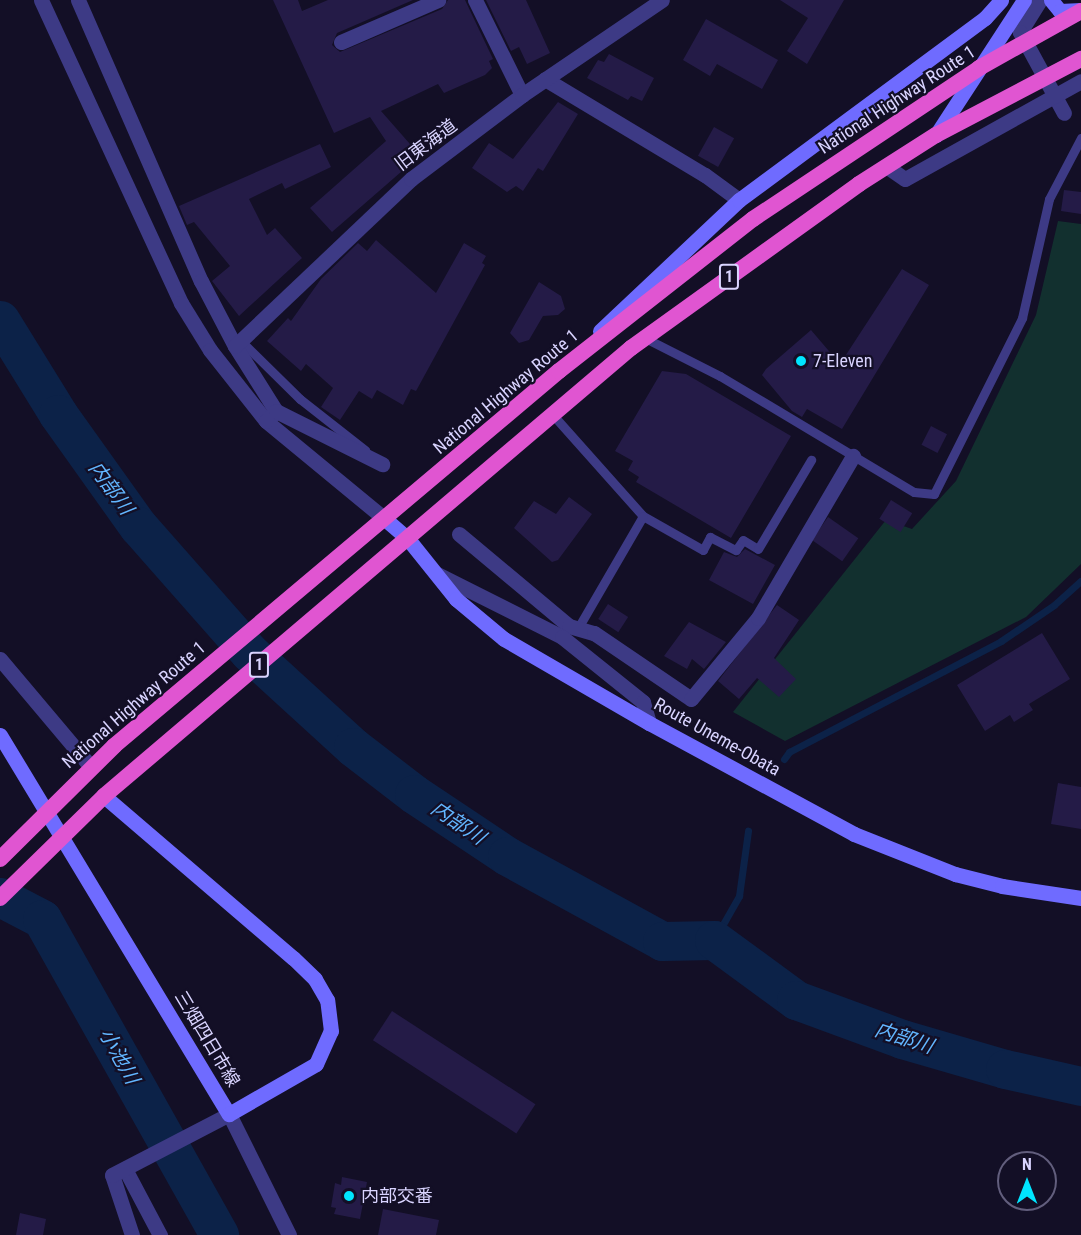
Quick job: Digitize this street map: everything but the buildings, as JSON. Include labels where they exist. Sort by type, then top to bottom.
[{"type":"highway","name":"National Highway Route 1","points":[[0,858],[114,746],[559,371],[753,219],[979,68],[1081,11]]},
{"type":"highway","name":"1","points":[[0,898],[88,811],[135,769],[645,338],[859,184],[889,168],[936,135],[1081,59]]},
{"type":"main road","points":[[559,371],[739,200],[986,18],[1000,0]]},
{"type":"main road","points":[[936,135],[1024,0]]},
{"type":"main road","points":[[1051,0],[1060,11],[1081,11]]},
{"type":"main road","name":"Route Uneme-Obata","points":[[385,519],[408,538],[456,599],[504,639],[650,723],[854,834],[955,874],[1002,886],[1081,898]]},
{"type":"main road","name":"三畑四日市線","points":[[0,735],[229,1114],[316,1064],[331,1031],[327,1000],[315,979],[104,796]]},
{"type":"street","points":[[41,0],[181,303],[210,350],[271,416],[385,519]]},
{"type":"street","points":[[78,0],[201,282],[238,343],[271,416],[382,464]]},
{"type":"street","points":[[341,42],[438,0]]},
{"type":"street","points":[[475,0],[522,95]]},
{"type":"street","name":"旧東海道","points":[[238,343],[411,179],[522,95],[662,0]]},
{"type":"street","points":[[1040,0],[1020,32],[1064,113]]},
{"type":"street","points":[[545,79],[705,175],[739,200]]},
{"type":"street","points":[[889,168],[905,179],[1081,81]]},
{"type":"street","points":[[437,574],[570,630],[594,633],[691,699],[758,618],[853,456]]},
{"type":"street","points":[[459,534],[570,630],[643,702],[650,723]]},
{"type":"street","points":[[0,659],[91,767]]},
{"type":"street","points":[[132,1235],[112,1175],[229,1114],[289,1235]]},
{"type":"street","points":[[127,1168],[160,1235]]},
{"type":"lane","points":[[645,338],[720,376],[914,492],[934,494],[1022,318],[1049,199],[1080,142]]},
{"type":"lane","points":[[238,343],[300,399],[382,464]]},
{"type":"lane","points":[[553,415],[644,516],[703,550],[710,537],[736,550],[743,540],[758,549],[811,460]]},
{"type":"lane","points":[[570,630],[644,516]]},
{"type":"green space","points":[[1058,221],[1081,224],[1081,564],[1026,617],[785,741],[733,712],[886,520],[912,529],[956,481],[1036,315]]},
{"type":"waterway","name":"内部川","points":[[0,320],[58,414],[138,526],[249,652],[353,747],[414,794],[507,856],[662,941],[714,940],[796,1000],[902,1039],[1005,1069],[1081,1086]]},
{"type":"waterway","points":[[784,759],[789,752],[1001,641],[1054,605],[1081,581]]},
{"type":"waterway","points":[[714,940],[739,896],[748,831]]},
{"type":"waterway","name":"小池川","points":[[0,897],[42,919],[219,1235]]},
{"type":"place","name":"7-Eleven","points":[[801,361]]},
{"type":"place","name":"内部交番","points":[[349,1196]]}]
